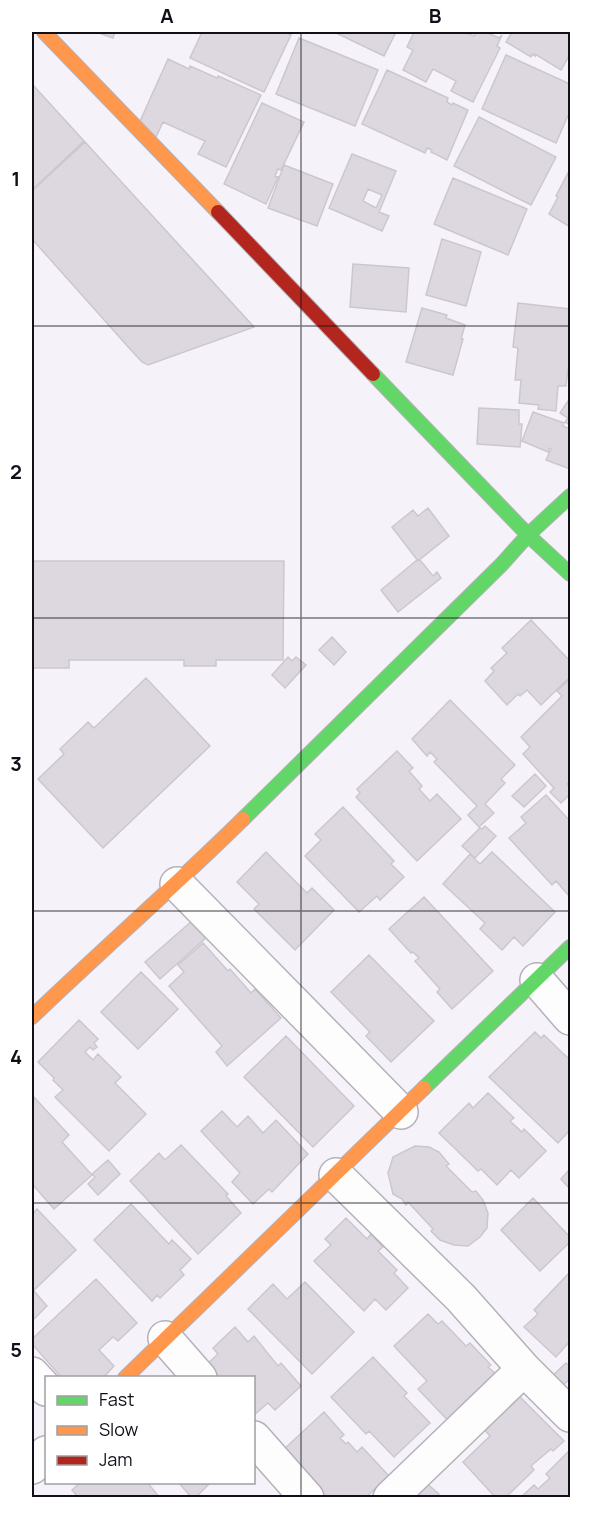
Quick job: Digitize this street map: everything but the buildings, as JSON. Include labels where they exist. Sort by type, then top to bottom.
[{"type":"street","points":[[44,32],[528,535],[570,574]]},
{"type":"street","points":[[32,1017],[112,940],[177,884],[570,496]]},
{"type":"street","points":[[177,884],[401,1112]]},
{"type":"street","points":[[126,1376],[570,947]]},
{"type":"street","points":[[537,980],[570,1017]]},
{"type":"street","points":[[336,1175],[461,1298],[524,1369],[570,1415]]},
{"type":"street","points":[[165,1338],[199,1376]]},
{"type":"street","points":[[390,1497],[524,1369]]},
{"type":"street","points":[[32,1374],[45,1388]]},
{"type":"street","points":[[255,1439],[307,1497]]},
{"type":"street","points":[[32,1467],[45,1454]]},
{"type":"traffic: fast","points":[[373,374],[528,535],[570,574]]},
{"type":"traffic: fast","points":[[243,819],[570,496]]},
{"type":"traffic: fast","points":[[424,1088],[570,947]]},
{"type":"traffic: slow","points":[[44,32],[218,212]]},
{"type":"traffic: slow","points":[[32,1017],[243,819]]},
{"type":"traffic: slow","points":[[127,1376],[424,1088]]},
{"type":"traffic: jam","points":[[218,212],[373,374]]}]
